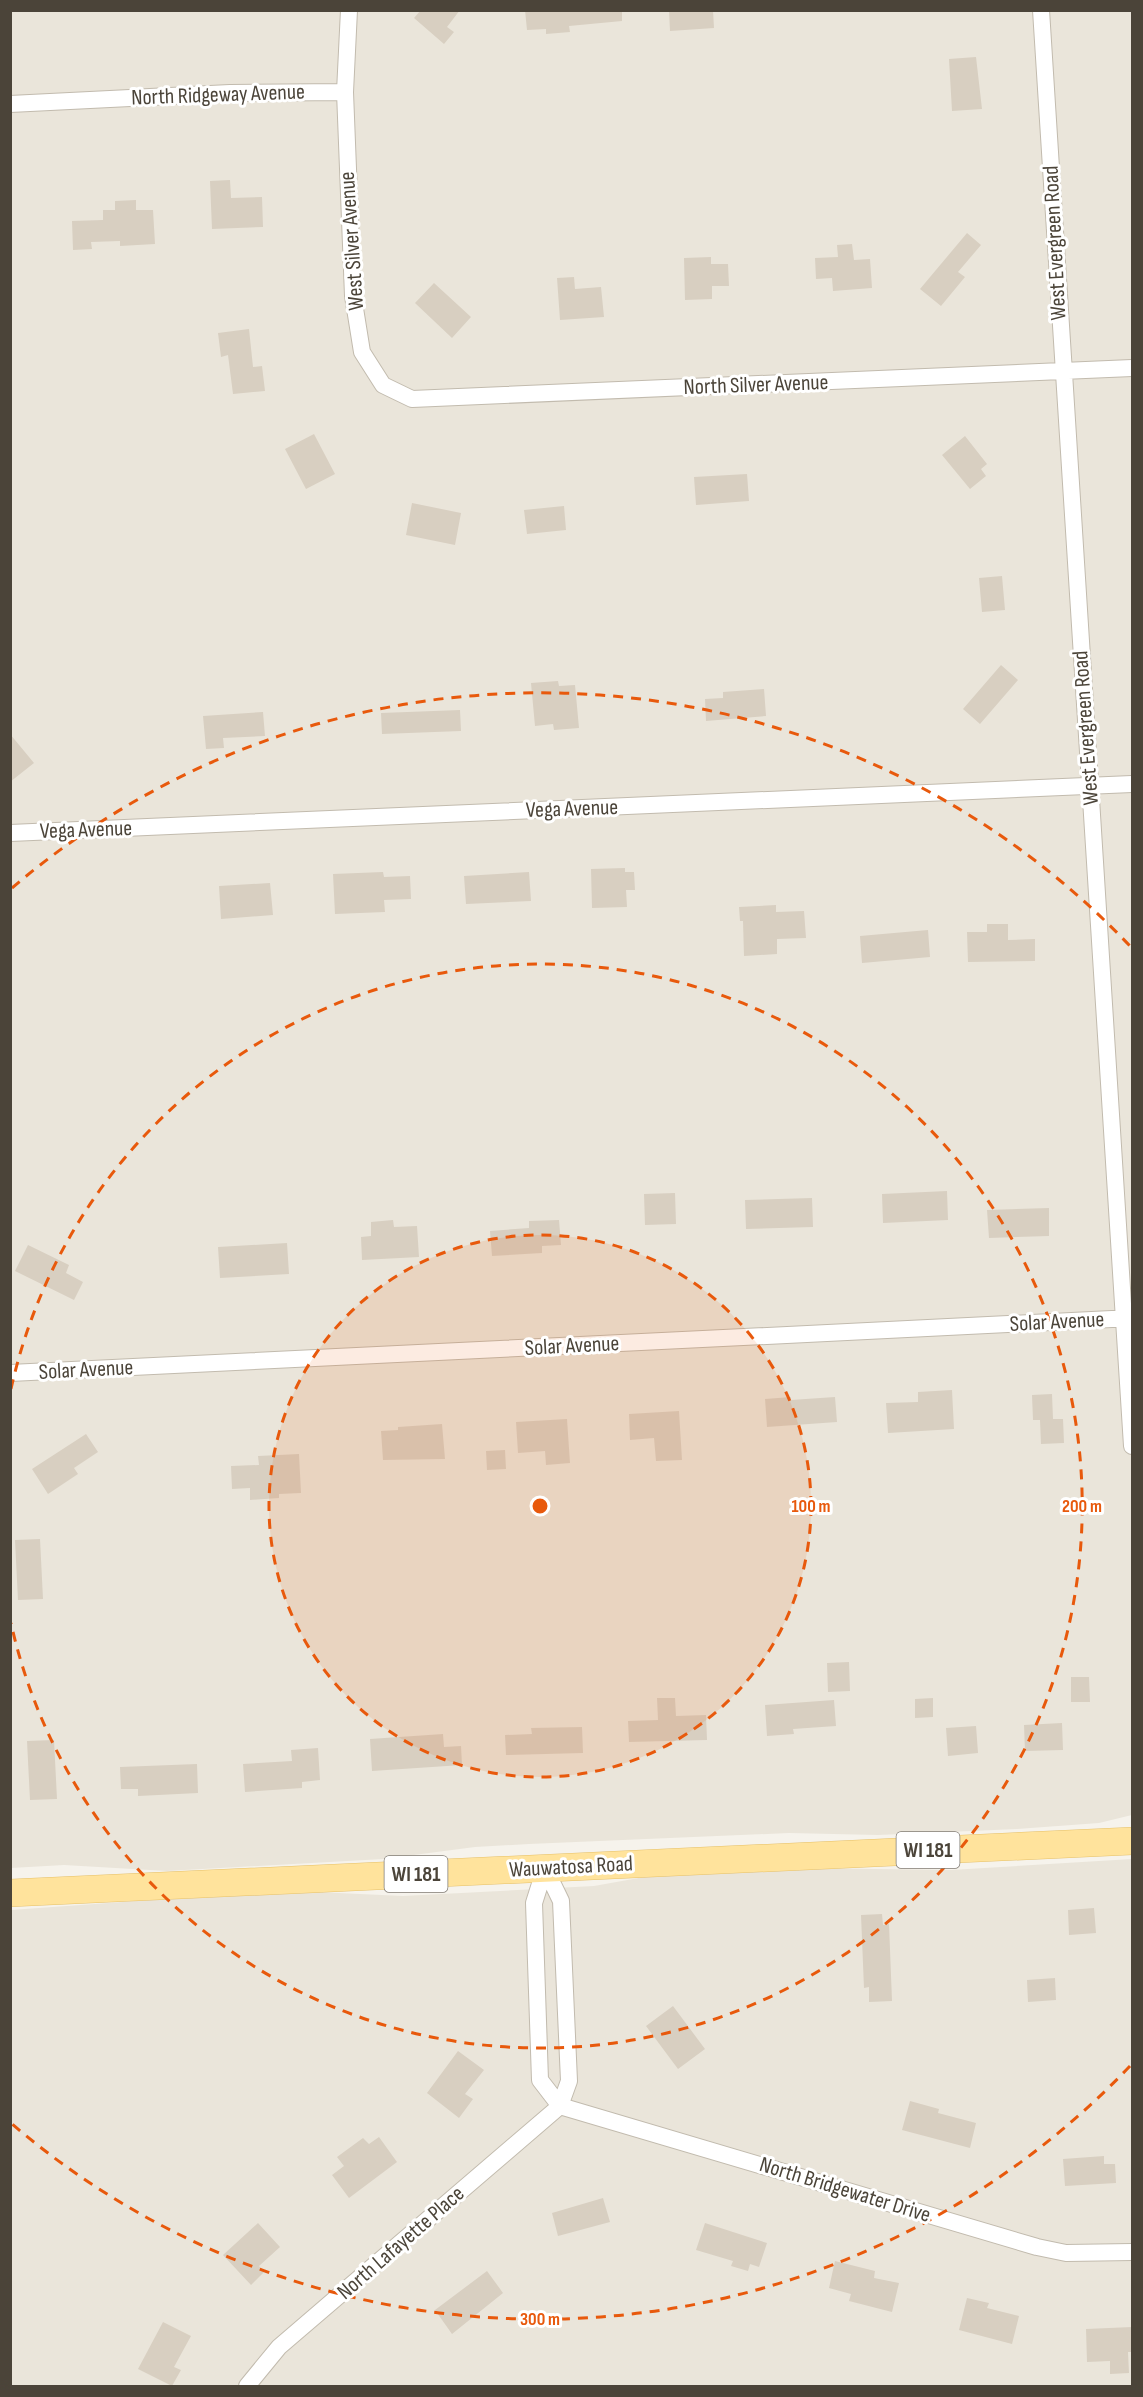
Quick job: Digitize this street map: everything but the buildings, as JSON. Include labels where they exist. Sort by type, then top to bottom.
[{"type":"main road","name":"Wauwatosa Road","points":[[10,1893],[1132,1841]]},
{"type":"street","points":[[345,92],[349,10]]},
{"type":"street","name":"West Evergreen Road","points":[[1041,10],[1062,372],[1129,1318],[1132,1446]]},
{"type":"street","name":"North Ridgeway Avenue","points":[[10,104],[230,93],[345,92]]},
{"type":"street","name":"West Silver Avenue","points":[[345,92],[353,296],[362,352],[382,385]]},
{"type":"street","name":"North Silver Avenue","points":[[382,385],[412,399],[1132,368]]},
{"type":"street","name":"Vega Avenue","points":[[10,833],[1132,784]]},
{"type":"street","name":"Solar Avenue","points":[[10,1373],[1129,1318]]},
{"type":"street","points":[[545,1868],[561,1901],[569,2080],[560,2106]]},
{"type":"street","points":[[545,1868],[534,1903],[540,2080],[560,2106]]},
{"type":"street","name":"North Bridgewater Drive","points":[[560,2106],[1037,2247],[1066,2253],[1132,2252]]},
{"type":"street","name":"North Lafayette Place","points":[[247,2386],[279,2348],[560,2106]]},
{"type":"shaded area","points":[[11,11],[1132,11],[1132,1815],[1099,1823],[1017,1829],[878,1835],[789,1833],[529,1844],[475,1847],[383,1859],[167,1871],[64,1865],[11,1868]]},
{"type":"shaded area","points":[[1132,1859],[1132,2386],[11,2386],[11,1910],[164,1899],[317,1892],[403,1896],[594,1886],[672,1872],[796,1868],[951,1870]]}]
